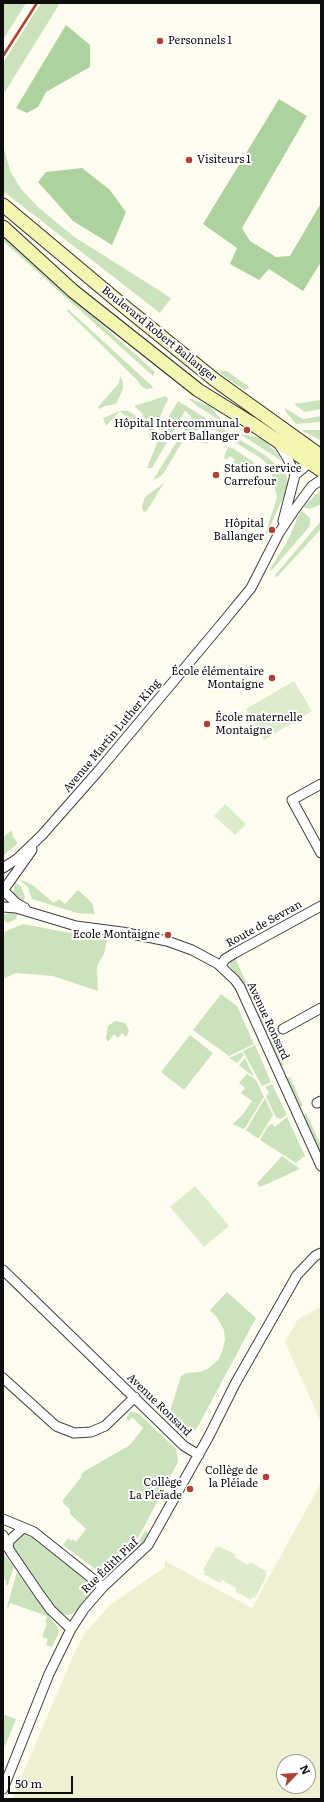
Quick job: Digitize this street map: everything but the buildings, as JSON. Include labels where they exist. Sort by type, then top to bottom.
[{"type":"main road","name":"Boulevard Robert Ballanger","points":[[3,204],[126,308],[215,380],[317,459],[321,470]]},
{"type":"main road","name":"Boulevard Robert Ballanger","points":[[3,227],[73,291],[192,386],[276,440],[317,459]]},
{"type":"street","points":[[276,440],[287,457],[295,475],[317,459]]},
{"type":"street","name":"Avenue Martin Luther King","points":[[279,533],[290,500],[295,475]]},
{"type":"street","name":"Avenue Martin Luther King","points":[[3,868],[17,859],[42,835],[104,764],[251,588],[279,533],[312,486],[321,480]]},
{"type":"street","points":[[321,784],[292,800],[321,853]]},
{"type":"street","name":"Avenue Martin Luther King","points":[[3,903],[5,888],[42,835]]},
{"type":"street","name":"Avenue Ronsard","points":[[5,888],[16,903],[29,911]]},
{"type":"street","name":"Route de Sevran","points":[[221,966],[225,959],[321,906]]},
{"type":"street","name":"Avenue Ronsard","points":[[3,907],[29,911],[76,926],[122,932],[167,941],[192,950],[221,966],[240,987],[321,1166]]},
{"type":"street","points":[[283,1028],[321,1008]]},
{"type":"street","name":"Avenue Ronsard","points":[[3,1270],[186,1447],[199,1454],[235,1384],[297,1275],[311,1260],[321,1253]]},
{"type":"street","points":[[3,1378],[56,1426],[74,1433],[91,1432],[105,1426],[135,1397]]},
{"type":"street","name":"Rue Édith Piaf","points":[[3,1789],[49,1674],[71,1629],[84,1608],[103,1587],[148,1545],[199,1454]]},
{"type":"street","points":[[3,1519],[34,1532],[103,1587]]},
{"type":"street","points":[[8,1548],[9,1541],[23,1528]]},
{"type":"street","points":[[3,1535],[8,1548],[51,1610],[71,1629]]},
{"type":"green space","points":[[3,3],[26,3],[3,40]]},
{"type":"green space","points":[[41,3],[60,3],[3,95],[3,63]]},
{"type":"green space","points":[[66,25],[90,45],[90,67],[46,92],[38,107],[27,113],[16,108]]},
{"type":"green space","points":[[279,99],[307,116],[242,228],[250,241],[276,257],[290,256],[321,203],[321,262],[303,291],[269,269],[259,280],[230,264],[237,248],[203,224]]},
{"type":"green space","points":[[3,144],[10,171],[21,189],[38,207],[73,236],[171,298],[160,313],[3,191]]},
{"type":"green space","points":[[82,168],[110,190],[126,212],[112,245],[73,221],[38,182],[46,172]]},
{"type":"green space","points":[[3,236],[155,372],[153,376],[3,241]]},
{"type":"green space","points":[[68,309],[153,388],[146,389],[141,386],[137,380],[67,311]]},
{"type":"green space","points":[[221,371],[227,371],[250,388],[244,390],[220,373]]},
{"type":"green space","points":[[120,376],[123,382],[123,389],[116,404],[99,409],[98,407],[119,383]]},
{"type":"green space","points":[[166,396],[168,399],[150,439],[148,425],[142,413],[134,406]]},
{"type":"green space","points":[[188,398],[210,406],[223,422],[197,406]]},
{"type":"green space","points":[[321,400],[321,409],[305,412],[294,404]]},
{"type":"green space","points":[[178,401],[266,456],[286,474],[288,482],[285,493],[263,542],[277,497],[270,467],[262,459],[216,430],[205,428],[194,431],[185,437],[165,471],[161,476],[153,480],[192,417],[185,411],[152,468],[147,468],[165,423]]},
{"type":"green space","points":[[285,408],[303,419],[321,416],[321,422],[296,424],[286,412]]},
{"type":"green space","points":[[120,411],[128,411],[135,415],[138,422],[132,423]]},
{"type":"green space","points":[[120,411],[106,426],[103,418]]},
{"type":"green space","points":[[301,430],[321,430],[321,439],[320,440]]},
{"type":"green space","points":[[240,434],[262,438],[277,453],[282,461]]},
{"type":"green space","points":[[210,435],[217,438],[213,438],[207,444],[198,441],[191,443],[203,436]]},
{"type":"green space","points":[[228,447],[234,449],[255,463],[236,468],[232,464],[235,460],[230,456],[226,460],[224,457]]},
{"type":"green space","points":[[164,483],[146,512],[143,511],[142,506],[145,497]]},
{"type":"green space","points":[[321,490],[321,504],[310,509],[303,507]]},
{"type":"green space","points":[[301,510],[310,518],[310,526],[271,571],[270,569],[287,542]]},
{"type":"green space","points":[[321,521],[321,529],[276,578],[275,575]]},
{"type":"green space","points":[[294,681],[312,711],[264,740],[246,709]]},
{"type":"green space","points":[[225,804],[246,824],[235,835],[214,816]]},
{"type":"green space","points":[[12,830],[13,837],[18,843],[3,856],[3,837]]},
{"type":"green space","points":[[18,879],[31,884],[54,903],[59,899],[65,904],[78,890],[92,903],[95,914],[77,913],[32,899],[28,887]]},
{"type":"green space","points":[[15,883],[21,886],[25,897],[22,904],[13,894]]},
{"type":"green space","points":[[12,911],[18,912],[16,919],[8,923],[3,920],[4,915]]},
{"type":"green space","points":[[23,924],[107,940],[104,954],[97,966],[98,991],[53,976],[16,973],[3,979],[4,932]]},
{"type":"green space","points":[[235,958],[269,1031],[265,1032],[243,984],[230,966],[230,961]]},
{"type":"green space","points":[[221,994],[237,1006],[254,1044],[229,1056],[193,1030]]},
{"type":"green space","points":[[115,1021],[125,1023],[129,1031],[126,1037],[122,1033],[118,1038],[114,1034],[108,1042],[106,1038],[108,1026]]},
{"type":"green space","points":[[190,1035],[213,1053],[184,1090],[161,1072]]},
{"type":"green space","points":[[272,1038],[284,1065],[281,1066],[269,1040]]},
{"type":"green space","points":[[255,1045],[271,1082],[262,1086],[243,1051]]},
{"type":"green space","points":[[242,1052],[244,1055],[237,1063],[229,1058]]},
{"type":"green space","points":[[245,1058],[254,1077],[239,1065]]},
{"type":"green space","points":[[247,1074],[256,1080],[264,1097],[243,1129],[233,1124],[243,1114],[252,1101],[241,1093],[245,1088],[239,1083]]},
{"type":"green space","points":[[290,1077],[303,1106],[299,1107],[286,1079]]},
{"type":"green space","points":[[272,1084],[287,1115],[280,1119],[276,1117],[266,1097],[269,1092],[265,1087]]},
{"type":"green space","points":[[265,1098],[273,1115],[259,1138],[257,1138],[246,1130]]},
{"type":"green space","points":[[306,1113],[321,1145],[321,1154],[303,1115]]},
{"type":"green space","points":[[287,1117],[305,1156],[296,1163],[260,1140],[268,1126],[272,1124],[275,1127]]},
{"type":"green space","points":[[282,1156],[300,1169],[260,1187],[257,1183]]},
{"type":"green space","points":[[195,1186],[229,1226],[204,1247],[170,1207]]},
{"type":"green space","points":[[227,1292],[256,1318],[197,1428],[190,1435],[184,1433],[168,1418],[181,1376],[186,1373],[200,1372],[209,1368],[218,1360],[222,1352],[225,1340],[224,1330],[217,1317],[210,1310]]},
{"type":"green space","points":[[321,1307],[321,1422],[285,1342],[298,1319]]},
{"type":"green space","points":[[131,1411],[139,1414],[176,1449],[178,1462],[138,1538],[107,1569],[98,1571],[63,1545],[68,1538],[71,1541],[73,1539],[76,1542],[86,1529],[70,1514],[70,1509],[63,1503],[63,1500],[82,1476],[81,1475],[83,1472],[130,1445],[143,1428],[132,1417],[129,1421],[126,1418]]},
{"type":"green space","points":[[321,1483],[321,1799],[12,1799],[73,1656],[85,1633],[110,1605],[165,1567],[165,1561],[252,1608]]},
{"type":"green space","points":[[145,1531],[150,1534],[143,1545],[121,1563],[120,1561],[138,1542]]},
{"type":"green space","points":[[23,1533],[29,1533],[92,1583],[93,1589],[91,1596],[73,1614],[67,1615],[57,1612],[15,1556],[12,1542]]},
{"type":"green space","points":[[219,1546],[236,1555],[234,1557],[248,1565],[250,1562],[266,1571],[265,1574],[267,1575],[255,1598],[252,1597],[251,1600],[235,1591],[236,1588],[222,1580],[220,1583],[204,1574],[205,1571],[203,1570],[216,1547],[218,1548]]},
{"type":"green space","points":[[3,1553],[14,1567],[8,1585],[6,1586],[6,1580],[3,1579]]},
{"type":"green space","points":[[17,1572],[58,1628],[58,1634],[52,1647],[46,1645],[48,1639],[42,1637],[47,1623],[45,1622],[47,1616],[10,1603],[8,1609],[7,1607]]},
{"type":"green space","points":[[3,1714],[16,1719],[3,1751]]},
{"type":"railway","points":[[3,56],[37,3]]},
{"type":"place","name":"Personnels 1","points":[[160,41]]},
{"type":"place","name":"Visiteurs 1","points":[[189,160]]},
{"type":"place","name":"Hôpital Intercommunal Robert Ballanger","points":[[247,430]]},
{"type":"place","name":"Station service Carrefour","points":[[216,475]]},
{"type":"place","name":"Hôpital Ballanger","points":[[272,530]]},
{"type":"place","name":"École élémentaire Montaigne","points":[[272,678]]},
{"type":"place","name":"École maternelle Montaigne","points":[[207,724]]},
{"type":"place","name":"Ecole Montaigne","points":[[168,935]]},
{"type":"place","name":"Collège de la Pléiade","points":[[266,1477]]},
{"type":"place","name":"Collège La Pleïade","points":[[190,1489]]}]
